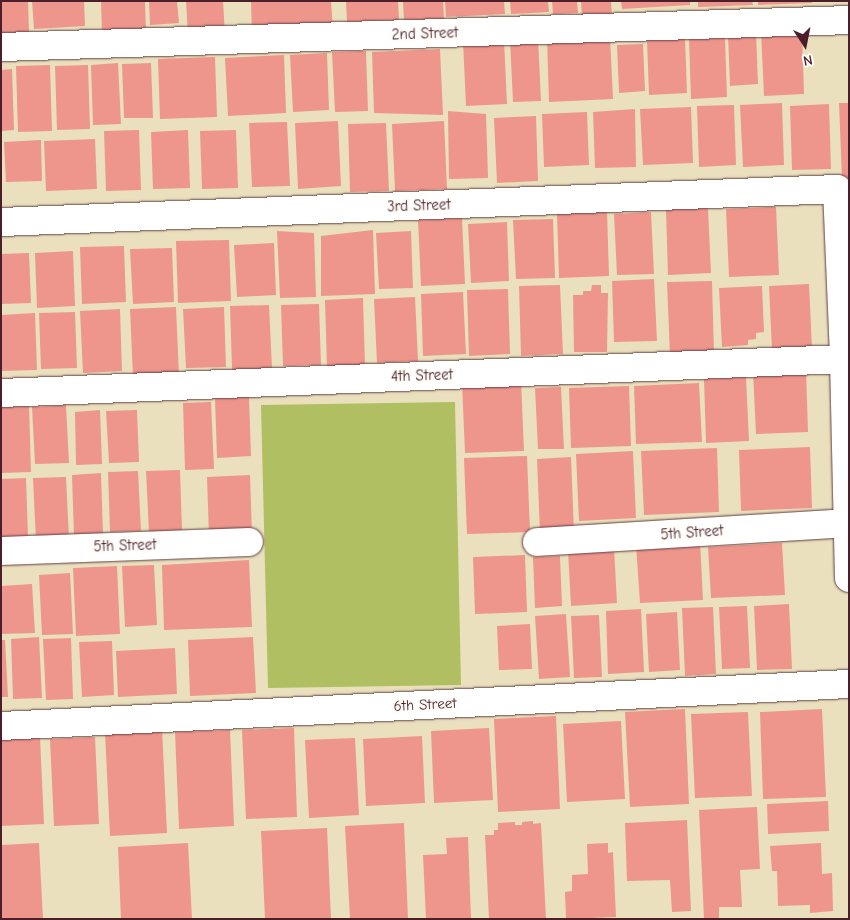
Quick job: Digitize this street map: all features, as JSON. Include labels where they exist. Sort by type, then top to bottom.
[{"type":"street","name":"2nd Street","points":[[1,47],[849,20]]},
{"type":"street","name":"3rd Street","points":[[1,222],[837,189],[844,358]]},
{"type":"street","name":"4th Street","points":[[1,393],[844,358]]},
{"type":"street","points":[[844,358],[849,578]]},
{"type":"street","name":"5th Street","points":[[537,542],[847,523]]},
{"type":"street","name":"5th Street","points":[[1,551],[249,542]]},
{"type":"street","name":"6th Street","points":[[1,726],[849,684]]},
{"type":"green space","points":[[455,402],[461,685],[268,688],[261,405]]},
{"type":"building","points":[[1,1],[28,1],[29,33],[1,34]]},
{"type":"building","points":[[32,1],[84,1],[85,26],[34,29]]},
{"type":"building","points":[[101,1],[145,1],[146,33],[102,35]]},
{"type":"building","points":[[149,1],[177,1],[179,23],[150,25]]},
{"type":"building","points":[[186,1],[223,1],[225,34],[188,36]]},
{"type":"building","points":[[251,1],[331,1],[333,31],[252,35]]},
{"type":"building","points":[[346,1],[398,1],[399,20],[347,22]]},
{"type":"building","points":[[403,1],[443,1],[444,19],[404,21]]},
{"type":"building","points":[[445,1],[504,1],[505,14],[446,17]]},
{"type":"building","points":[[510,1],[548,1],[549,12],[511,14]]},
{"type":"building","points":[[552,1],[577,1],[578,13],[553,14]]},
{"type":"building","points":[[581,1],[611,1],[612,16],[582,17]]},
{"type":"building","points":[[621,1],[690,1],[690,5],[622,9]]},
{"type":"building","points":[[698,1],[752,1],[753,5],[698,7]]},
{"type":"building","points":[[758,1],[812,1],[812,3],[758,5]]},
{"type":"building","points":[[802,31],[804,94],[764,96],[761,32]]},
{"type":"building","points":[[756,32],[758,84],[730,86],[728,34]]},
{"type":"building","points":[[610,36],[613,99],[549,102],[547,39]]},
{"type":"building","points":[[685,38],[687,93],[649,95],[647,40]]},
{"type":"building","points":[[725,38],[727,97],[691,99],[689,39]]},
{"type":"building","points":[[538,39],[541,101],[513,102],[510,40]]},
{"type":"building","points":[[504,40],[507,104],[466,106],[463,42]]},
{"type":"building","points":[[643,44],[645,91],[619,93],[617,45]]},
{"type":"building","points":[[440,49],[443,115],[374,113],[372,52]]},
{"type":"building","points":[[366,51],[368,111],[335,112],[332,52]]},
{"type":"building","points":[[327,53],[329,110],[293,112],[290,55]]},
{"type":"building","points":[[284,55],[286,113],[228,116],[225,58]]},
{"type":"building","points":[[215,57],[217,117],[160,119],[158,59]]},
{"type":"building","points":[[118,63],[121,124],[93,125],[91,65]]},
{"type":"building","points":[[151,63],[153,118],[124,118],[122,64]]},
{"type":"building","points":[[50,65],[52,131],[18,132],[16,66]]},
{"type":"building","points":[[88,65],[90,129],[57,130],[55,66]]},
{"type":"building","points":[[12,69],[14,130],[1,131],[1,70]]},
{"type":"building","points":[[782,103],[784,165],[743,167],[740,105]]},
{"type":"building","points":[[839,103],[849,103],[849,179],[842,179]]},
{"type":"building","points":[[829,104],[831,169],[792,170],[790,106]]},
{"type":"building","points":[[734,105],[736,165],[699,167],[697,106]]},
{"type":"building","points":[[691,107],[693,163],[643,165],[640,109]]},
{"type":"building","points":[[635,109],[636,167],[595,168],[593,112]]},
{"type":"building","points":[[448,111],[486,114],[488,178],[449,179]]},
{"type":"building","points":[[587,112],[589,165],[544,167],[542,114]]},
{"type":"building","points":[[536,116],[538,181],[497,183],[494,118]]},
{"type":"building","points":[[338,121],[341,186],[298,189],[295,123]]},
{"type":"building","points":[[444,121],[447,189],[395,191],[392,124]]},
{"type":"building","points":[[287,122],[290,186],[252,187],[249,123]]},
{"type":"building","points":[[386,123],[389,191],[350,192],[348,124]]},
{"type":"building","points":[[139,130],[141,190],[106,191],[104,131]]},
{"type":"building","points":[[188,130],[190,188],[153,189],[151,132]]},
{"type":"building","points":[[236,130],[238,188],[202,189],[200,131]]},
{"type":"building","points":[[95,139],[97,189],[46,191],[44,141]]},
{"type":"building","points":[[41,140],[42,181],[6,182],[4,142]]},
{"type":"building","points":[[776,207],[779,275],[729,277],[726,209]]},
{"type":"building","points":[[708,208],[711,273],[668,275],[666,209]]},
{"type":"building","points":[[607,212],[609,276],[559,278],[557,214]]},
{"type":"building","points":[[651,212],[654,274],[617,275],[614,214]]},
{"type":"building","points":[[462,218],[465,284],[421,286],[418,220]]},
{"type":"building","points":[[553,219],[555,278],[516,279],[513,220]]},
{"type":"building","points":[[507,222],[509,281],[471,283],[468,224]]},
{"type":"building","points":[[373,230],[375,294],[321,296],[321,236]]},
{"type":"building","points":[[277,231],[314,233],[316,297],[280,298]]},
{"type":"building","points":[[411,231],[413,288],[379,289],[376,233]]},
{"type":"building","points":[[229,240],[231,301],[178,303],[176,241]]},
{"type":"building","points":[[274,243],[276,295],[237,297],[234,245]]},
{"type":"building","points":[[124,246],[126,302],[82,304],[80,247]]},
{"type":"building","points":[[172,248],[174,302],[133,304],[130,249]]},
{"type":"building","points":[[73,251],[75,306],[37,308],[35,253]]},
{"type":"building","points":[[29,253],[31,303],[1,304],[1,254]]},
{"type":"building","points":[[654,279],[657,341],[614,342],[612,281]]},
{"type":"building","points":[[712,281],[714,354],[670,356],[667,282]]},
{"type":"building","points":[[809,284],[812,348],[772,350],[769,286]]},
{"type":"building","points":[[560,285],[563,354],[521,356],[519,286]]},
{"type":"building","points":[[592,285],[601,285],[601,293],[608,293],[607,352],[574,352],[573,295],[583,295],[583,291],[591,291]]},
{"type":"building","points":[[762,286],[764,332],[756,333],[756,339],[748,340],[748,345],[722,347],[719,288]]},
{"type":"building","points":[[508,289],[510,354],[469,356],[467,290]]},
{"type":"building","points":[[463,292],[466,354],[423,356],[421,294]]},
{"type":"building","points":[[415,297],[418,361],[377,363],[374,299]]},
{"type":"building","points":[[363,298],[365,365],[327,367],[325,300]]},
{"type":"building","points":[[319,304],[321,365],[283,366],[281,305]]},
{"type":"building","points":[[269,305],[272,368],[232,370],[230,306]]},
{"type":"building","points":[[176,307],[179,376],[133,377],[130,309]]},
{"type":"building","points":[[224,307],[226,367],[186,368],[183,309]]},
{"type":"building","points":[[120,309],[122,371],[83,373],[80,311]]},
{"type":"building","points":[[75,312],[77,368],[41,369],[39,313]]},
{"type":"building","points":[[35,313],[37,370],[1,371],[1,315]]},
{"type":"building","points":[[806,369],[808,432],[756,434],[753,371]]},
{"type":"building","points":[[746,377],[749,441],[706,443],[704,379]]},
{"type":"building","points":[[521,380],[524,451],[465,453],[462,383]]},
{"type":"building","points":[[699,383],[702,442],[636,444],[634,386]]},
{"type":"building","points":[[629,386],[631,446],[571,448],[569,388]]},
{"type":"building","points":[[561,387],[564,449],[538,449],[535,388]]},
{"type":"building","points":[[249,397],[251,456],[217,458],[215,398]]},
{"type":"building","points":[[211,402],[214,469],[185,470],[183,403]]},
{"type":"building","points":[[66,405],[69,463],[35,464],[32,407]]},
{"type":"building","points":[[29,406],[31,472],[1,473],[1,407]]},
{"type":"building","points":[[100,410],[102,464],[76,465],[75,412]]},
{"type":"building","points":[[137,410],[139,462],[109,463],[106,411]]},
{"type":"building","points":[[810,447],[812,508],[741,511],[739,450]]},
{"type":"building","points":[[717,448],[719,512],[644,515],[641,451]]},
{"type":"building","points":[[633,451],[636,518],[579,521],[576,454]]},
{"type":"building","points":[[527,456],[530,532],[467,534],[464,458]]},
{"type":"building","points":[[571,457],[574,531],[540,533],[537,459]]},
{"type":"building","points":[[180,470],[182,530],[149,532],[146,471]]},
{"type":"building","points":[[138,471],[141,531],[110,532],[108,472]]},
{"type":"building","points":[[101,473],[103,534],[74,536],[72,475]]},
{"type":"building","points":[[250,475],[252,534],[209,536],[207,477]]},
{"type":"building","points":[[66,477],[69,539],[36,541],[33,478]]},
{"type":"building","points":[[26,478],[28,536],[2,537],[1,479]]},
{"type":"building","points":[[700,541],[703,600],[640,603],[636,544]]},
{"type":"building","points":[[782,543],[785,595],[711,598],[708,547]]},
{"type":"building","points":[[614,548],[617,603],[571,606],[568,551]]},
{"type":"building","points":[[525,555],[527,612],[475,614],[473,557]]},
{"type":"building","points":[[560,556],[562,606],[535,608],[533,557]]},
{"type":"building","points":[[249,560],[252,627],[164,630],[162,565]]},
{"type":"building","points":[[154,565],[157,625],[125,627],[122,566]]},
{"type":"building","points":[[117,566],[120,634],[76,636],[73,568]]},
{"type":"building","points":[[70,573],[73,634],[42,635],[39,575]]},
{"type":"building","points":[[32,584],[35,633],[1,634],[1,586]]},
{"type":"building","points":[[789,604],[792,669],[757,670],[754,606]]},
{"type":"building","points":[[747,606],[750,668],[722,669],[719,607]]},
{"type":"building","points":[[713,607],[716,674],[685,676],[682,608]]},
{"type":"building","points":[[641,609],[644,672],[608,674],[606,611]]},
{"type":"building","points":[[677,612],[680,670],[649,672],[646,614]]},
{"type":"building","points":[[566,614],[570,677],[539,679],[535,616]]},
{"type":"building","points":[[599,615],[602,677],[574,678],[571,616]]},
{"type":"building","points":[[530,624],[532,669],[499,670],[497,626]]},
{"type":"building","points":[[39,637],[42,698],[13,699],[11,639]]},
{"type":"building","points":[[253,637],[256,693],[190,696],[188,640]]},
{"type":"building","points":[[71,638],[73,699],[46,700],[43,639]]},
{"type":"building","points":[[1,640],[5,640],[8,697],[1,697]]},
{"type":"building","points":[[112,641],[114,695],[82,697],[79,642]]},
{"type":"building","points":[[175,648],[177,694],[118,697],[116,651]]},
{"type":"building","points":[[685,709],[689,804],[630,807],[625,712]]},
{"type":"building","points":[[822,709],[826,797],[763,799],[760,712]]},
{"type":"building","points":[[748,712],[752,796],[695,798],[691,714]]},
{"type":"building","points":[[556,716],[560,809],[498,812],[494,719]]},
{"type":"building","points":[[621,721],[625,799],[567,802],[563,724]]},
{"type":"building","points":[[162,728],[167,833],[110,836],[105,732]]},
{"type":"building","points":[[294,728],[297,817],[246,819],[242,730]]},
{"type":"building","points":[[489,728],[493,800],[434,803],[431,731]]},
{"type":"building","points":[[230,730],[234,826],[179,829],[175,732]]},
{"type":"building","points":[[422,736],[425,803],[366,806],[363,739]]},
{"type":"building","points":[[40,737],[44,824],[1,826],[1,739]]},
{"type":"building","points":[[95,737],[99,824],[54,826],[50,739]]},
{"type":"building","points":[[355,738],[359,815],[309,818],[305,740]]},
{"type":"building","points":[[828,801],[829,831],[768,834],[767,804]]},
{"type":"building","points":[[757,807],[760,869],[740,870],[742,907],[719,907],[719,919],[704,919],[699,810]]},
{"type":"building","points":[[687,820],[691,911],[672,912],[670,880],[627,881],[625,823]]},
{"type":"building","points":[[533,821],[533,824],[541,823],[546,919],[489,919],[485,835],[494,835],[494,830],[498,830],[498,823],[515,822],[515,825],[522,825],[522,822]]},
{"type":"building","points":[[404,823],[408,919],[350,919],[345,826]]},
{"type":"building","points":[[327,828],[331,919],[265,919],[261,831]]},
{"type":"building","points":[[468,837],[471,919],[426,919],[423,855],[447,854],[446,838]]},
{"type":"building","points":[[39,843],[43,919],[1,919],[1,845]]},
{"type":"building","points":[[188,843],[192,919],[121,919],[118,847]]},
{"type":"building","points":[[608,843],[608,853],[613,852],[616,917],[566,919],[565,892],[572,891],[572,875],[588,874],[587,844]]},
{"type":"building","points":[[821,843],[822,874],[832,873],[833,911],[810,913],[810,905],[778,906],[777,871],[772,871],[770,846]]}]
